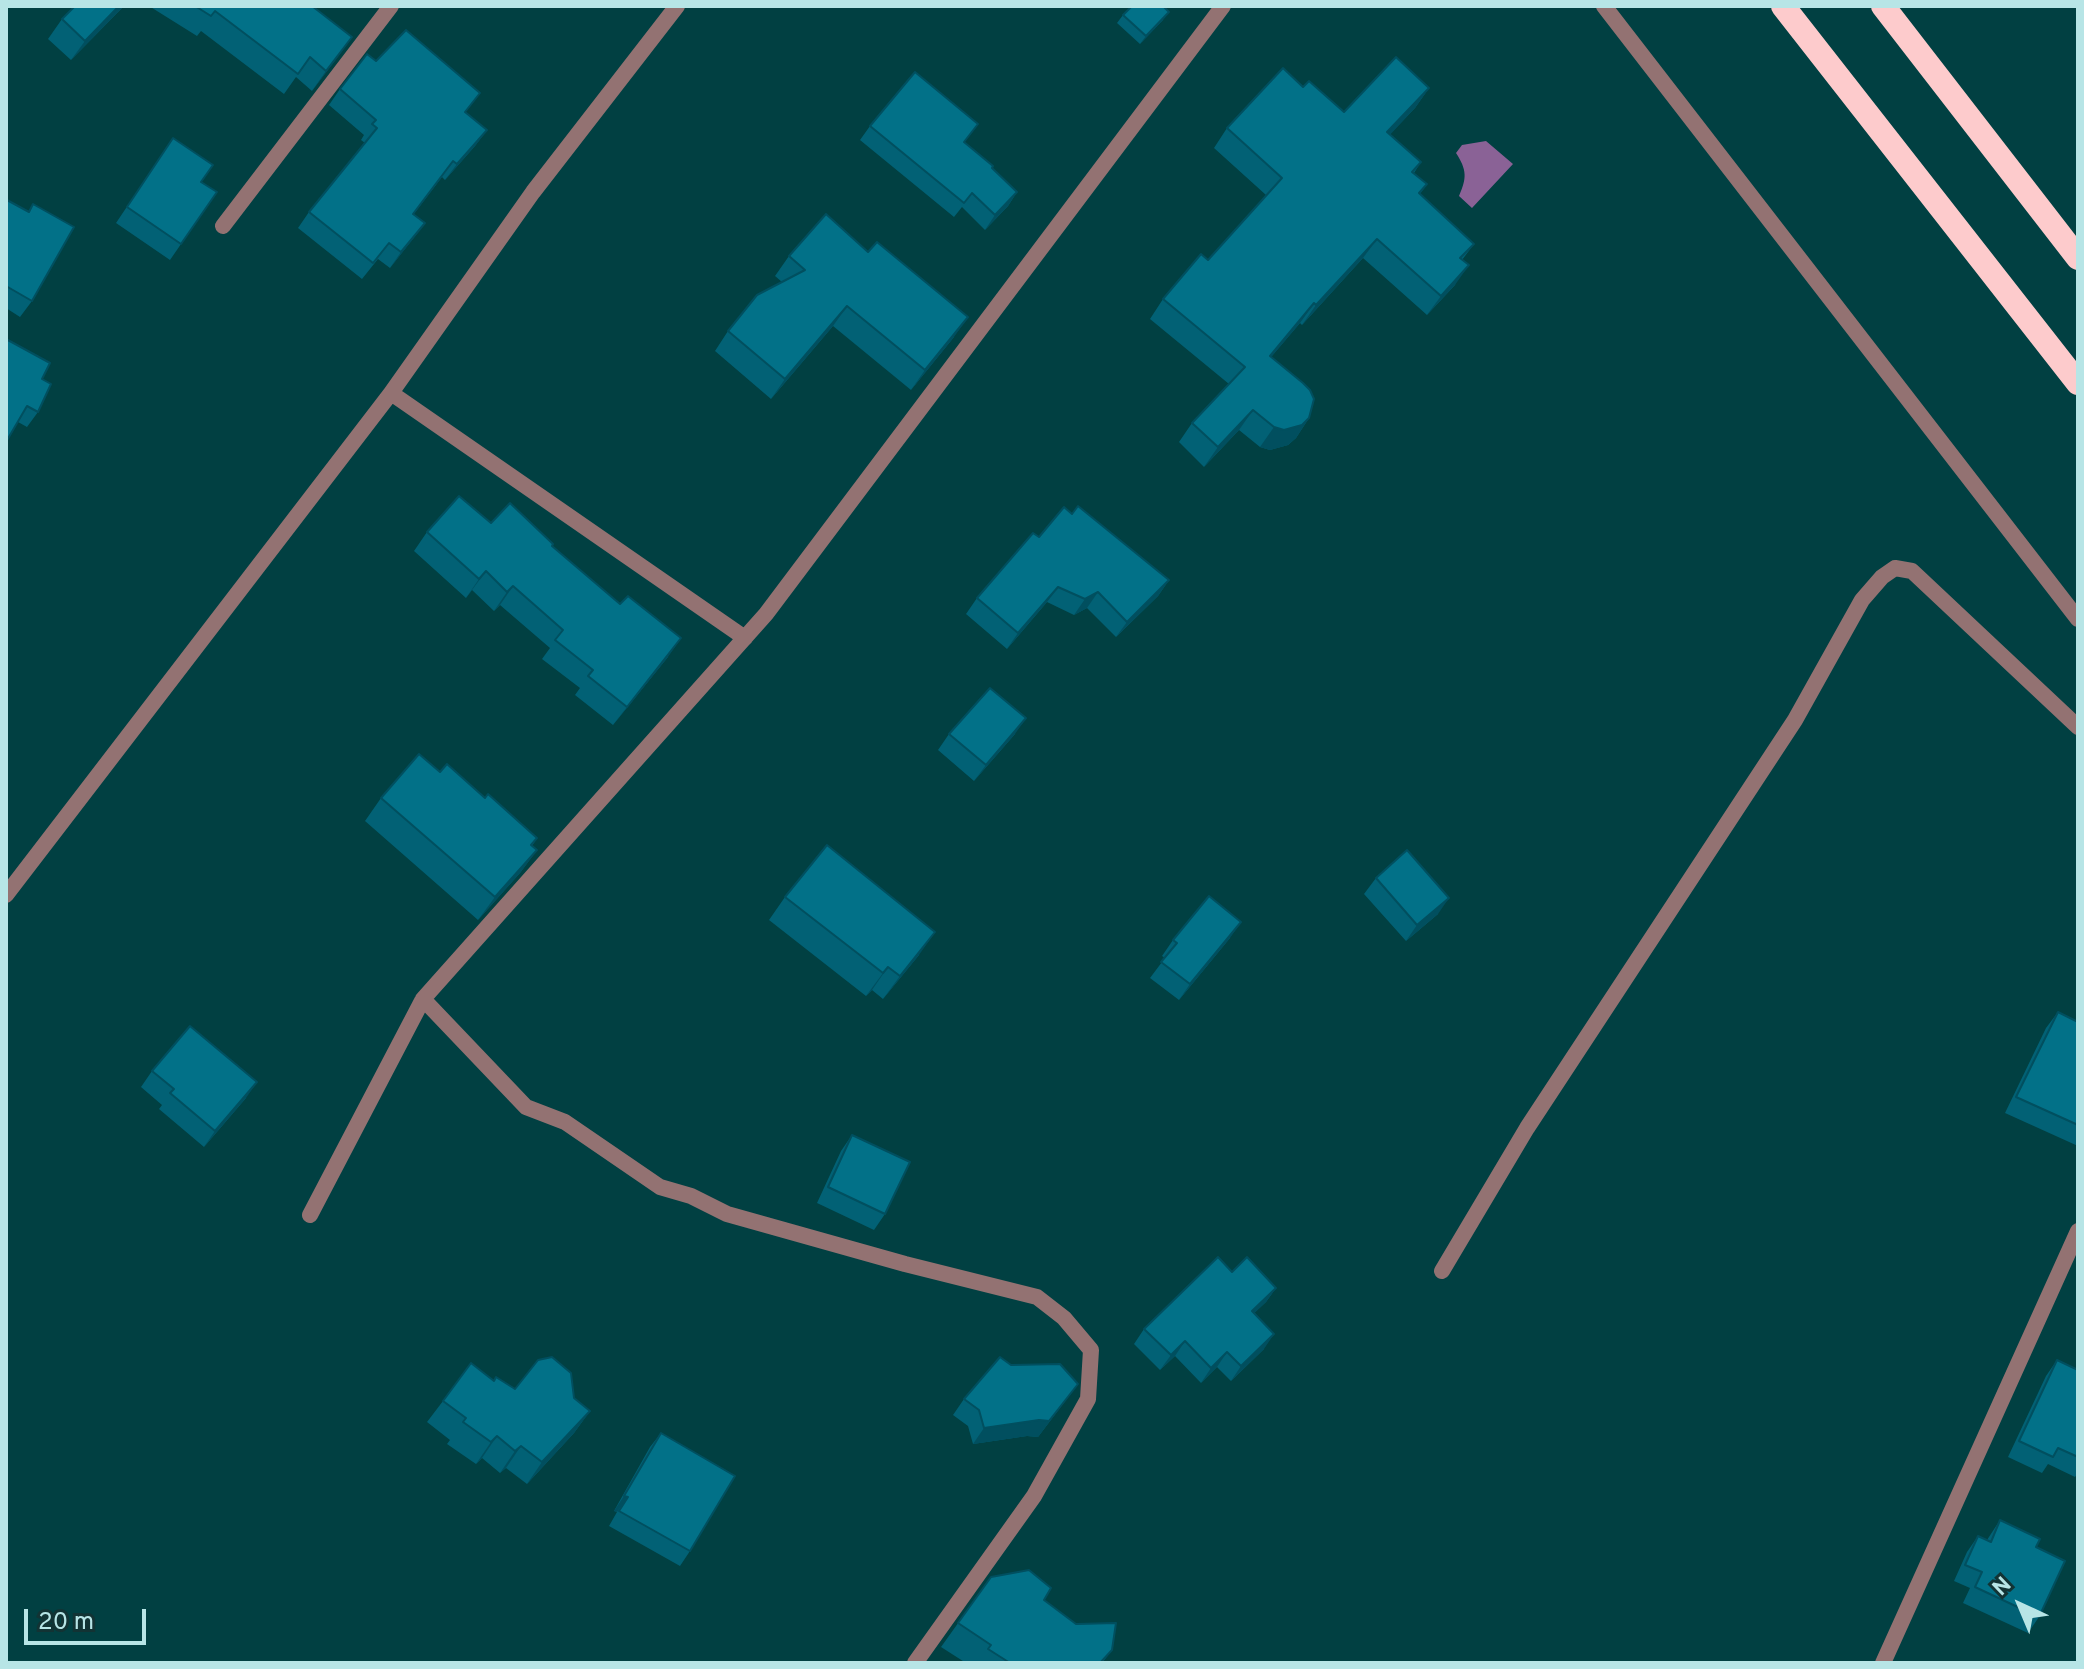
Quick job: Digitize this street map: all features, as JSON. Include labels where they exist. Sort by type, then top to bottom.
[{"type":"highway","points":[[1783,6],[2078,383]]},
{"type":"highway","points":[[1883,6],[2078,258]]},
{"type":"street","points":[[223,226],[391,6]]},
{"type":"street","points":[[6,895],[391,393],[533,192],[677,6]]},
{"type":"street","points":[[310,1215],[423,999],[776,601],[1223,6]]},
{"type":"street","points":[[1604,6],[2078,619]]},
{"type":"street","points":[[391,393],[745,638]]},
{"type":"street","points":[[1442,1271],[1527,1128],[1795,720],[1862,600],[1882,577],[1895,568],[1912,571],[2078,727]]},
{"type":"street","points":[[423,999],[526,1107],[565,1122],[660,1187],[691,1196],[727,1214],[1037,1297],[1064,1318],[1091,1350],[1088,1399],[1034,1496],[915,1663]]},
{"type":"street","points":[[1883,1663],[2078,1231]]},
{"type":"shaded area","points":[[1486,141],[1513,164],[1472,208],[1459,196],[1465,174],[1456,153],[1462,145]]},
{"type":"building","points":[[75,6],[119,6],[85,41],[62,19]]},
{"type":"building","points":[[195,6],[312,6],[352,37],[326,71],[310,57],[298,74],[215,11],[211,16]]},
{"type":"building","points":[[1132,6],[1163,6],[1169,12],[1146,36],[1123,15]]},
{"type":"building","points":[[406,30],[480,93],[465,112],[487,130],[457,164],[453,161],[413,214],[425,223],[401,252],[389,243],[373,263],[309,212],[377,128],[372,124],[376,120],[340,89],[367,54],[376,61]]},
{"type":"building","points":[[1396,57],[1429,88],[1387,132],[1421,162],[1412,172],[1427,184],[1419,193],[1474,244],[1460,258],[1469,265],[1441,296],[1377,239],[1316,305],[1314,303],[1270,356],[1310,390],[1314,399],[1309,418],[1302,425],[1284,430],[1274,427],[1253,410],[1218,447],[1192,423],[1245,367],[1163,299],[1201,254],[1208,260],[1282,178],[1227,128],[1283,68],[1303,87],[1309,81],[1344,112]]},
{"type":"building","points":[[915,72],[978,124],[964,142],[993,166],[1017,192],[995,215],[972,193],[964,203],[870,126]]},
{"type":"building","points":[[173,138],[213,165],[201,182],[217,192],[181,244],[127,207]]},
{"type":"building","points":[[7,200],[29,212],[33,204],[74,227],[32,301],[6,286]]},
{"type":"building","points":[[826,214],[868,252],[877,242],[968,317],[925,370],[847,306],[785,379],[728,331],[757,295],[805,270],[789,256]]},
{"type":"building","points":[[6,339],[50,363],[42,379],[51,384],[38,412],[27,406],[6,442]]},
{"type":"building","points":[[459,496],[491,523],[510,503],[552,546],[620,604],[628,596],[681,638],[627,707],[588,676],[593,670],[555,640],[563,630],[513,586],[507,592],[486,571],[479,579],[427,532]]},
{"type":"building","points":[[1078,506],[1169,580],[1127,622],[1098,592],[1085,599],[1058,587],[1018,633],[977,598],[1033,533],[1039,537],[1064,507],[1072,514]]},
{"type":"building","points":[[990,688],[1026,718],[986,765],[949,734]]},
{"type":"building","points":[[419,754],[440,772],[447,764],[485,798],[488,794],[537,838],[531,845],[537,850],[495,897],[381,798]]},
{"type":"building","points":[[827,845],[935,932],[900,976],[888,967],[883,973],[785,897]]},
{"type":"building","points":[[1407,850],[1449,898],[1417,925],[1376,878]]},
{"type":"building","points":[[1209,896],[1241,922],[1190,984],[1161,962],[1177,943],[1173,940]]},
{"type":"building","points":[[2058,1012],[2078,1022],[2078,1125],[2016,1097]]},
{"type":"building","points":[[190,1026],[257,1082],[215,1131],[170,1093],[174,1089],[152,1071]]},
{"type":"building","points":[[852,1135],[910,1162],[885,1214],[828,1187]]},
{"type":"building","points":[[1218,1257],[1232,1272],[1247,1257],[1276,1288],[1252,1311],[1274,1334],[1241,1366],[1227,1352],[1211,1368],[1185,1341],[1171,1355],[1144,1329]]},
{"type":"building","points":[[552,1357],[571,1373],[574,1398],[590,1411],[542,1462],[521,1446],[515,1451],[497,1436],[491,1442],[463,1422],[466,1418],[443,1401],[471,1363],[494,1381],[496,1377],[515,1389],[538,1360]]},
{"type":"building","points":[[1000,1357],[1011,1365],[1060,1364],[1078,1384],[1049,1421],[984,1428],[979,1410],[964,1399]]},
{"type":"building","points":[[2057,1360],[2078,1370],[2078,1457],[2058,1448],[2053,1457],[2019,1441]]},
{"type":"building","points":[[661,1433],[735,1476],[690,1551],[619,1511],[628,1497],[624,1496]]},
{"type":"building","points":[[2000,1520],[2040,1539],[2036,1547],[2065,1561],[2039,1617],[1975,1587],[1982,1572],[1965,1565],[1978,1536],[1991,1542]]},
{"type":"building","points":[[1029,1570],[1051,1588],[1044,1600],[1076,1624],[1116,1623],[1112,1650],[1100,1663],[1010,1663],[988,1649],[991,1645],[958,1623],[991,1577]]}]
